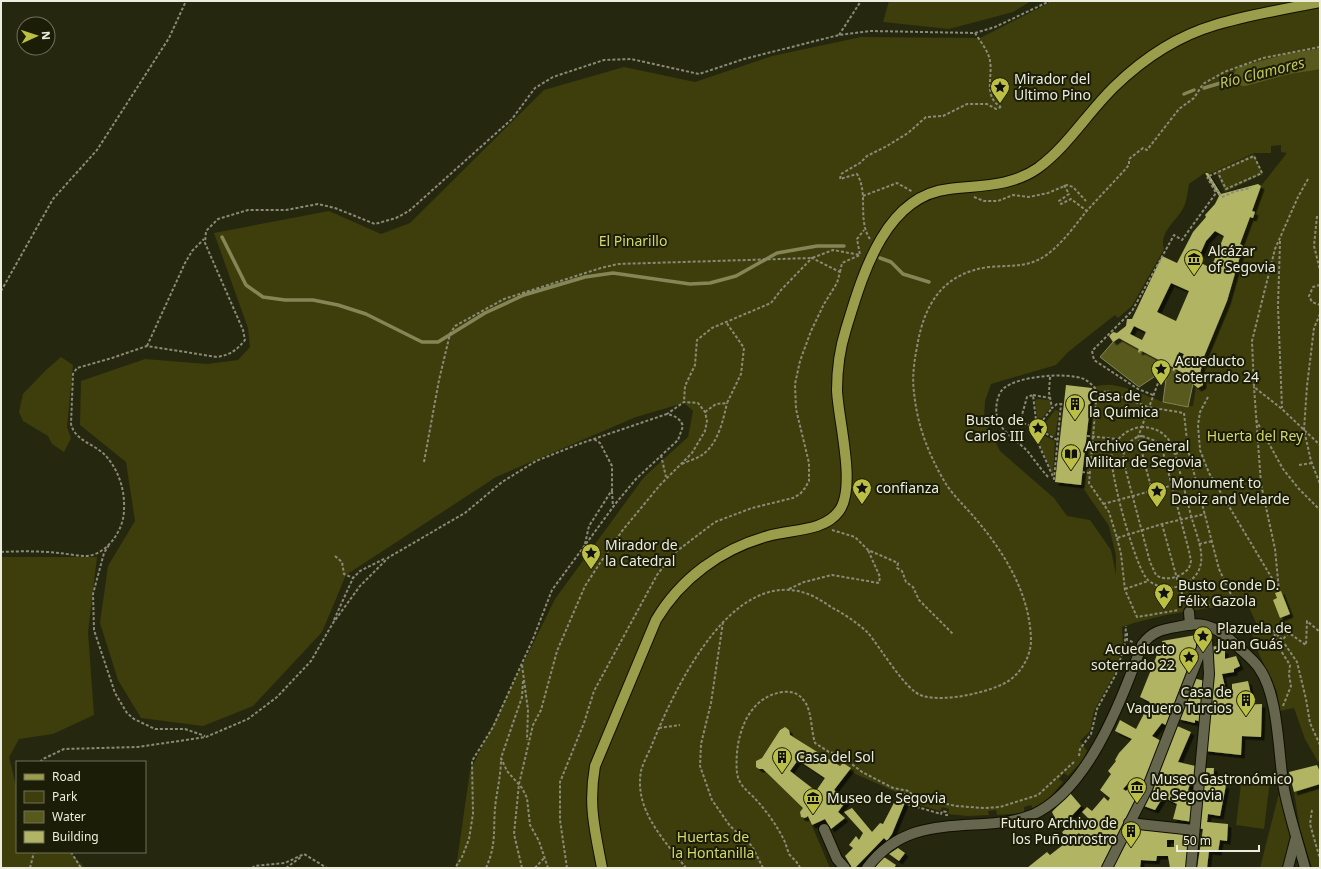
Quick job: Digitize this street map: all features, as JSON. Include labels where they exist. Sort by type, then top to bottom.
[{"type":"main road","points":[[602,868],[591,809],[591,787],[594,766],[650,633],[664,605],[684,582],[721,556],[752,541],[822,524],[835,515],[844,501],[847,479],[838,406],[838,374],[845,332],[867,262],[875,246],[899,216],[922,197],[945,190],[1000,185],[1035,170],[1056,152],[1115,86],[1156,53],[1185,37],[1214,25],[1320,2]]},
{"type":"street","points":[[1188,610],[1190,625]]},
{"type":"street","points":[[867,868],[875,857],[889,846],[915,832],[933,827],[1008,821],[1031,816],[1051,802],[1070,784],[1096,750],[1116,712],[1145,641],[1152,634],[1157,632],[1190,625],[1223,633],[1258,667],[1270,689],[1274,708],[1281,771],[1306,868]]},
{"type":"street","points":[[1107,868],[1147,789],[1178,711],[1206,630]]},
{"type":"street","points":[[1191,868],[1194,830],[1200,788],[1209,674],[1206,630]]},
{"type":"street","points":[[1129,823],[1194,830]]},
{"type":"street","points":[[824,829],[837,859],[845,868]]},
{"type":"street","points":[[1288,868],[1297,835]]},
{"type":"path","points":[[1,291],[54,199],[97,150],[161,52],[186,1]]},
{"type":"path","points":[[838,35],[860,1]]},
{"type":"path","points":[[148,346],[185,263],[192,251],[204,238],[206,231],[218,219],[248,210],[286,210],[318,204],[335,208],[375,224],[396,218],[409,211],[512,119],[535,88],[553,77],[604,60],[631,59],[699,74],[744,59],[838,35],[871,31],[975,33],[995,27],[1050,1]]},
{"type":"path","points":[[875,246],[864,230],[863,196],[857,174],[840,179],[841,174],[860,163],[867,156],[908,133],[926,117],[943,116],[967,104],[987,104],[996,109],[1001,107],[996,104],[991,94],[989,84],[990,60],[975,33]]},
{"type":"path","points":[[788,589],[812,594],[865,630],[910,689],[922,696],[969,696],[1007,682],[1022,668],[1031,648],[1031,623],[1026,598],[1006,560],[982,527],[947,486],[923,439],[913,391],[914,361],[922,322],[937,293],[948,283],[967,272],[987,268],[1030,264],[1046,255],[1063,240],[1129,165],[1129,159],[1143,148],[1146,150],[1179,109],[1194,98],[1203,84],[1224,72],[1263,58],[1320,47]]},
{"type":"path","points":[[1208,177],[1254,156],[1262,173],[1226,189],[1218,173]]},
{"type":"path","points":[[1208,177],[1222,197],[1236,191],[1251,188]]},
{"type":"path","points":[[1153,395],[1138,389],[1094,360],[1092,351],[1132,311],[1174,236],[1182,240],[1216,193],[1208,177]]},
{"type":"path","points":[[1208,397],[1200,412],[1198,425],[1200,450],[1209,474],[1279,590],[1275,549],[1261,484],[1252,341],[1276,249],[1298,197],[1308,179]]},
{"type":"path","points":[[863,196],[897,183],[922,197]]},
{"type":"path","points":[[1064,185],[1069,194],[1059,201],[1061,204],[1071,199],[1087,211]]},
{"type":"path","points":[[973,196],[984,201],[998,201],[1013,196],[1029,197],[1048,193],[1064,185],[1073,187],[1086,201]]},
{"type":"path","points":[[1317,216],[1314,246],[1320,270]]},
{"type":"path","points":[[860,255],[857,239],[864,230]]},
{"type":"path","points":[[204,238],[243,330],[244,340],[236,350],[225,356],[217,357],[148,346],[112,358],[82,365],[77,368],[73,374],[71,424],[72,431],[77,437],[95,447],[106,456],[115,469],[121,483],[125,499],[124,515],[111,543],[104,552],[93,594],[94,630],[115,693],[127,713],[134,719],[155,729],[185,729],[206,737]]},
{"type":"path","points":[[1280,240],[1279,314],[1282,409]]},
{"type":"path","points":[[424,462],[439,380],[450,334],[455,326],[491,305],[545,285],[618,264],[812,258],[833,250],[860,255]]},
{"type":"path","points":[[566,868],[560,820],[560,782],[584,722],[594,691],[657,575],[674,554],[716,522],[752,508],[792,498],[800,494],[806,488],[809,463],[796,409],[794,384],[800,361],[811,331],[837,282],[842,263],[860,255]]},
{"type":"path","points":[[812,258],[840,272]]},
{"type":"path","points":[[684,402],[685,386],[695,365],[697,340],[712,328],[771,303],[781,290],[812,258]]},
{"type":"path","points":[[1320,285],[1313,287],[1310,296],[1312,302],[1320,305]]},
{"type":"path","points":[[1320,314],[1314,328],[1306,386],[1304,430],[1312,463],[1320,484]]},
{"type":"path","points":[[679,465],[702,455],[712,446],[719,432],[727,403],[741,374],[744,348],[726,322]]},
{"type":"path","points":[[1152,491],[1138,436],[1153,395],[1169,366]]},
{"type":"path","points":[[1048,477],[1029,453],[1002,427],[997,417],[996,407],[1000,392],[1004,388],[1016,383],[1038,377],[1050,377],[1083,379],[1090,383],[1100,393]]},
{"type":"path","points":[[1050,377],[1050,398],[1052,408]]},
{"type":"path","points":[[1254,387],[1282,409],[1320,445]]},
{"type":"path","points":[[1110,392],[1148,407],[1184,413],[1188,450],[1219,570],[1234,601],[1188,610],[1137,617],[1125,590],[1121,554],[1109,512],[1089,483],[1097,396],[1100,393],[1110,392]]},
{"type":"path","points":[[1050,398],[1033,395],[1027,397],[1020,422],[1037,428],[1057,440]]},
{"type":"path","points":[[1033,395],[1039,445],[1054,479],[1057,440],[1063,404],[1057,404],[1052,408],[1037,428]]},
{"type":"path","points":[[333,623],[353,578],[360,571],[389,557],[465,512],[502,482],[536,461],[667,414],[684,402],[698,403],[705,412],[707,421],[705,432],[692,453],[666,478],[622,531],[585,586],[557,651],[541,710],[533,725],[519,784],[514,834],[522,868]]},
{"type":"path","points":[[705,412],[716,404],[727,403]]},
{"type":"path","points":[[1090,406],[1096,407]]},
{"type":"path","points":[[455,868],[470,839],[473,814],[472,761],[493,727],[522,664],[552,590],[636,478],[678,440],[682,433],[683,426],[680,420],[667,414]]},
{"type":"path","points":[[1256,418],[1283,469],[1299,489],[1320,510]]},
{"type":"path","points":[[1141,427],[1155,429],[1166,436],[1171,443],[1199,544],[1201,562],[1200,568],[1188,583],[1179,586],[1164,588],[1148,581],[1142,571],[1129,535],[1119,500],[1111,460],[1114,446],[1118,439],[1126,432],[1141,427]]},
{"type":"path","points":[[1086,436],[1118,439]]},
{"type":"path","points":[[1138,436],[1156,441],[1162,448],[1191,561],[1188,570],[1176,577],[1164,578],[1156,575],[1150,562],[1132,497],[1123,455],[1127,444],[1138,436]]},
{"type":"path","points":[[594,439],[600,444],[612,466],[613,507]]},
{"type":"path","points":[[1175,454],[1188,450]]},
{"type":"path","points":[[661,455],[666,478]]},
{"type":"path","points":[[1299,465],[1312,463]]},
{"type":"path","points":[[1082,472],[1090,473]]},
{"type":"path","points":[[1103,504],[1196,479]]},
{"type":"path","points":[[584,546],[589,526],[612,490]]},
{"type":"path","points":[[1117,538],[1162,524],[1205,514]]},
{"type":"path","points":[[1162,524],[1176,577],[1188,610]]},
{"type":"path","points":[[827,529],[855,538],[868,550],[898,563],[897,568],[902,572],[906,582],[913,587],[919,600],[953,634]]},
{"type":"path","points":[[1199,544],[1212,541]]},
{"type":"path","points":[[1,552],[57,553],[87,556],[98,553],[111,543]]},
{"type":"path","points":[[686,868],[651,823],[641,794],[642,770],[659,728],[684,676],[723,620],[754,598],[766,593],[788,589],[804,582],[832,575],[879,583],[880,577],[868,550]]},
{"type":"path","points":[[335,556],[342,562],[344,574],[353,578]]},
{"type":"path","points":[[41,761],[64,749],[138,747],[206,737],[248,719],[277,697],[311,661],[333,623],[360,586],[389,557]]},
{"type":"path","points":[[1125,590],[1148,581]]},
{"type":"path","points":[[723,620],[711,703],[701,744],[700,766],[712,800],[730,826],[752,846],[763,868]]},
{"type":"path","points":[[1282,640],[1289,633],[1306,645],[1307,621],[1320,632]]},
{"type":"path","points":[[800,868],[788,853],[784,840],[774,822],[758,802],[741,785],[738,774],[737,751],[740,731],[753,706],[770,694],[790,691],[796,693],[806,704],[815,743],[830,752],[839,754],[862,772],[893,788],[909,792],[916,799],[922,798],[956,806],[984,808],[1000,807],[1038,794],[1078,758],[1080,749],[1091,734],[1097,709],[1116,674],[1125,643],[1126,626],[1127,640]]},
{"type":"path","points":[[1274,708],[1284,706],[1291,686],[1289,675],[1290,665],[1276,643],[1274,631],[1297,662],[1310,723],[1320,745]]},
{"type":"path","points":[[522,664],[523,681],[528,710],[527,746]]},
{"type":"path","points":[[486,868],[492,855],[496,829],[496,801],[500,781],[501,758],[522,697],[523,681]]},
{"type":"path","points":[[659,728],[680,725]]},
{"type":"path","points":[[501,758],[507,771],[519,784],[527,798],[530,825],[539,840],[548,868]]},
{"type":"path","points":[[1312,810],[1310,824],[1320,859]]},
{"type":"path","points":[[30,868],[34,853]]},
{"type":"path","points":[[73,853],[81,868]]},
{"type":"path","points":[[252,868],[255,866],[284,863],[304,854]]},
{"type":"path","points":[[286,868],[304,854]]},
{"type":"path","points":[[304,854],[327,868]]},
{"type":"path","points":[[535,868],[545,857]]},
{"type":"green space","points":[[889,1],[1031,1],[1013,12],[949,29],[883,22]]},
{"type":"green space","points":[[1053,1],[1320,1],[1320,761],[1318,762],[1305,739],[1294,708],[1280,711],[1277,692],[1259,654],[1249,626],[1257,625],[1247,603],[1152,618],[1122,627],[1123,642],[1116,671],[1094,711],[1090,731],[1080,741],[1087,751],[1082,761],[1068,776],[1064,773],[1059,779],[1063,782],[1045,803],[1033,809],[1031,805],[1024,807],[1024,813],[997,815],[996,810],[988,811],[989,815],[967,816],[948,814],[949,809],[942,807],[940,811],[906,801],[908,795],[900,791],[898,793],[849,771],[851,768],[843,763],[840,766],[790,735],[789,730],[784,728],[780,730],[762,758],[756,761],[756,766],[759,769],[763,769],[803,808],[800,812],[801,817],[805,818],[808,816],[830,868],[456,868],[470,771],[555,599],[644,477],[688,437],[693,411],[684,403],[636,417],[496,477],[346,575],[322,632],[253,706],[203,726],[141,718],[118,680],[100,623],[108,566],[135,521],[126,462],[80,425],[81,381],[145,359],[207,364],[238,360],[250,347],[248,328],[214,233],[329,211],[381,234],[410,223],[544,90],[624,67],[695,82],[772,56],[861,37],[980,38]],"holes":[[[1281,145],[1281,152],[1287,153],[1261,186],[1252,211],[1255,212],[1253,218],[1250,217],[1240,244],[1243,246],[1227,301],[1203,359],[1206,362],[1202,365],[1199,378],[1203,381],[1203,385],[1196,387],[1193,406],[1180,406],[1168,403],[1116,386],[1104,385],[1092,388],[1081,485],[1109,526],[1116,556],[1116,575],[1111,550],[1090,520],[1067,516],[1054,498],[1000,451],[984,419],[985,401],[991,384],[1056,365],[1068,352],[1115,315],[1118,318],[1132,306],[1164,249],[1164,236],[1186,202],[1189,184],[1206,172],[1209,174],[1254,153],[1271,153],[1271,146]]]},
{"type":"green space","points":[[1254,154],[1263,174],[1225,192],[1216,171]]},
{"type":"green space","points":[[61,357],[73,365],[67,427],[71,438],[64,452],[52,444],[48,436],[23,421],[19,412],[23,394]]},
{"type":"green space","points":[[1037,399],[1050,400],[1051,407],[1038,423],[1035,401]]},
{"type":"green space","points":[[1055,410],[1059,411],[1055,437],[1041,428]]},
{"type":"green space","points":[[1039,433],[1055,441],[1053,476],[1040,445]]},
{"type":"green space","points":[[1,557],[97,557],[88,632],[94,715],[53,734],[19,739],[9,757],[16,786],[16,853],[71,853],[85,868],[1,868]]},
{"type":"green space","points":[[1242,776],[1270,780],[1264,829],[1236,825]]},
{"type":"green space","points":[[1320,784],[1320,868],[1312,868],[1300,829],[1294,792]]},
{"type":"green space","points":[[1280,789],[1294,834],[1285,868],[1260,868]]},
{"type":"water","points":[[1119,338],[1139,349],[1139,353],[1142,351],[1163,362],[1163,366],[1166,364],[1173,367],[1173,371],[1176,369],[1194,379],[1188,407],[1163,402],[1166,379],[1163,378],[1167,372],[1164,370],[1159,376],[1157,375],[1139,387],[1100,357],[1113,342]]},
{"type":"building","name":"Alcázar of Segovia","points":[[1205,173],[1208,173],[1221,194],[1258,184],[1261,186],[1252,211],[1255,212],[1253,218],[1250,217],[1240,244],[1243,246],[1227,301],[1203,359],[1206,362],[1202,365],[1199,378],[1203,381],[1203,385],[1198,388],[1193,384],[1194,379],[1176,369],[1173,371],[1173,367],[1166,364],[1163,366],[1163,362],[1142,351],[1138,352],[1139,349],[1119,338],[1113,342],[1109,336],[1113,332],[1117,333],[1126,326],[1127,319],[1132,319],[1162,256],[1177,263],[1193,232],[1206,217],[1205,215],[1215,204],[1219,196]],"holes":[[[1215,231],[1224,236],[1211,268],[1197,261],[1206,241]],[[1171,283],[1189,291],[1176,321],[1157,312]],[[1134,326],[1146,332],[1142,340],[1130,334]],[[1179,352],[1184,354],[1182,358],[1189,361],[1188,363],[1177,357]]]},
{"type":"building","name":"Casa de la Química","points":[[1066,385],[1092,388],[1081,485],[1055,482]]},
{"type":"building","points":[[1281,591],[1290,614],[1280,618],[1273,600],[1277,598],[1275,593]]},
{"type":"building","points":[[1196,635],[1196,651],[1169,727],[1162,723],[1152,736],[1163,742],[1159,755],[1104,868],[1027,868],[1047,852],[1050,855],[1068,841],[1062,832],[1079,819],[1084,824],[1090,820],[1082,812],[1087,807],[1092,811],[1104,797],[1108,801],[1110,798],[1100,790],[1111,774],[1108,771],[1116,761],[1115,760],[1119,753],[1132,739],[1115,731],[1120,720],[1136,729],[1150,702],[1140,697],[1159,650],[1164,650],[1162,641]],"holes":[[[1132,779],[1135,782],[1130,790],[1128,789],[1126,791],[1123,789]],[[1079,833],[1086,840],[1079,846],[1070,839]]]},
{"type":"building","points":[[1217,646],[1217,651],[1225,650],[1225,659],[1236,656],[1240,666],[1234,669],[1234,672],[1222,674],[1226,691],[1232,691],[1232,684],[1248,681],[1252,699],[1239,701],[1240,705],[1262,704],[1261,737],[1242,736],[1241,755],[1205,751],[1210,647]]},
{"type":"building","points":[[1193,678],[1205,681],[1201,722],[1195,720],[1195,723],[1178,719]]},
{"type":"building","points":[[1175,725],[1191,732],[1178,762],[1200,767],[1198,779],[1192,778],[1188,790],[1196,794],[1205,768],[1214,768],[1213,783],[1226,785],[1220,816],[1208,814],[1207,822],[1228,824],[1227,841],[1220,840],[1218,852],[1209,851],[1207,868],[1197,868],[1203,829],[1196,828],[1193,822],[1173,819],[1177,804],[1163,797],[1155,810],[1141,805]]},
{"type":"building","name":"Casa del Sol","points":[[785,727],[789,730],[790,735],[840,766],[843,763],[851,768],[834,790],[847,800],[838,812],[845,818],[831,829],[825,819],[812,825],[808,816],[805,818],[801,817],[800,812],[803,808],[763,769],[756,767],[756,761],[762,758],[780,730]],"holes":[[[798,760],[825,778],[816,791],[790,771]]]},
{"type":"building","points":[[1317,765],[1320,772],[1320,784],[1294,792],[1289,772]]},
{"type":"building","points":[[900,791],[908,795],[892,834],[887,841],[884,838],[855,868],[852,868],[845,856],[853,848],[849,845],[856,836],[859,840],[863,833],[844,812],[852,808],[872,832],[880,823],[883,824]]},
{"type":"building","points":[[1070,793],[1081,806],[1060,828],[1052,812]]},
{"type":"building","points":[[1131,825],[1192,833],[1189,868],[1170,868],[1168,856],[1157,856],[1156,861],[1141,860],[1140,868],[1110,868]],"holes":[[[1167,840],[1174,840],[1174,847],[1167,847]]]},
{"type":"building","points":[[898,848],[905,853],[899,861],[889,854]]},
{"type":"building","points":[[884,857],[896,865],[894,868],[874,868]]},
{"type":"waterway","name":"Río Clamores","points":[[1244,76],[1288,64],[1320,59]]},
{"type":"waterway","name":"Río Clamores","points":[[1204,88],[1244,76]]},
{"type":"waterway","name":"Río Clamores","points":[[1184,94],[1194,90]]},
{"type":"waterway","points":[[222,237],[246,285],[263,297],[285,300],[313,300],[338,305],[366,314],[422,342],[438,342],[485,313],[524,295],[585,277],[613,273],[690,284],[710,283],[736,276],[777,253],[817,246],[844,246]]},
{"type":"waterway","points":[[880,258],[891,262],[903,274],[929,282]]},
{"type":"place","name":"Mirador del Último Pino","points":[[1000,104]]},
{"type":"place","name":"Alcázar of Segovia","points":[[1194,276]]},
{"type":"place","name":"Acueducto soterrado 24","points":[[1161,386]]},
{"type":"place","name":"Casa de la Química","points":[[1075,421]]},
{"type":"place","name":"Busto de Carlos III","points":[[1038,445]]},
{"type":"place","name":"Archivo General Militar de Segovia","points":[[1071,471]]},
{"type":"place","name":"confianza","points":[[862,505]]},
{"type":"place","name":"Monument to Daoiz and Velarde","points":[[1157,508]]},
{"type":"place","name":"Mirador de la Catedral","points":[[591,570]]},
{"type":"place","name":"Busto Conde D. Félix Gazola","points":[[1164,610]]},
{"type":"place","name":"Plazuela de Juan Guás","points":[[1203,653]]},
{"type":"place","name":"Acueducto soterrado 22","points":[[1189,674]]},
{"type":"place","name":"Casa de Vaquero Turcios","points":[[1246,717]]},
{"type":"place","name":"Casa del Sol","points":[[782,774]]},
{"type":"place","name":"Museo Gastronómico de Segovia","points":[[1137,804]]},
{"type":"place","name":"Museo de Segovia","points":[[813,815]]},
{"type":"place","name":"Futuro Archivo de los Puñonrostro","points":[[1131,848]]},
{"type":"park label","name":"El Pinarillo","points":[[633,241]]},
{"type":"park label","name":"Huerta del Rey","points":[[1255,436]]},
{"type":"park label","name":"Huertas de la Hontanilla","points":[[713,846]]}]
